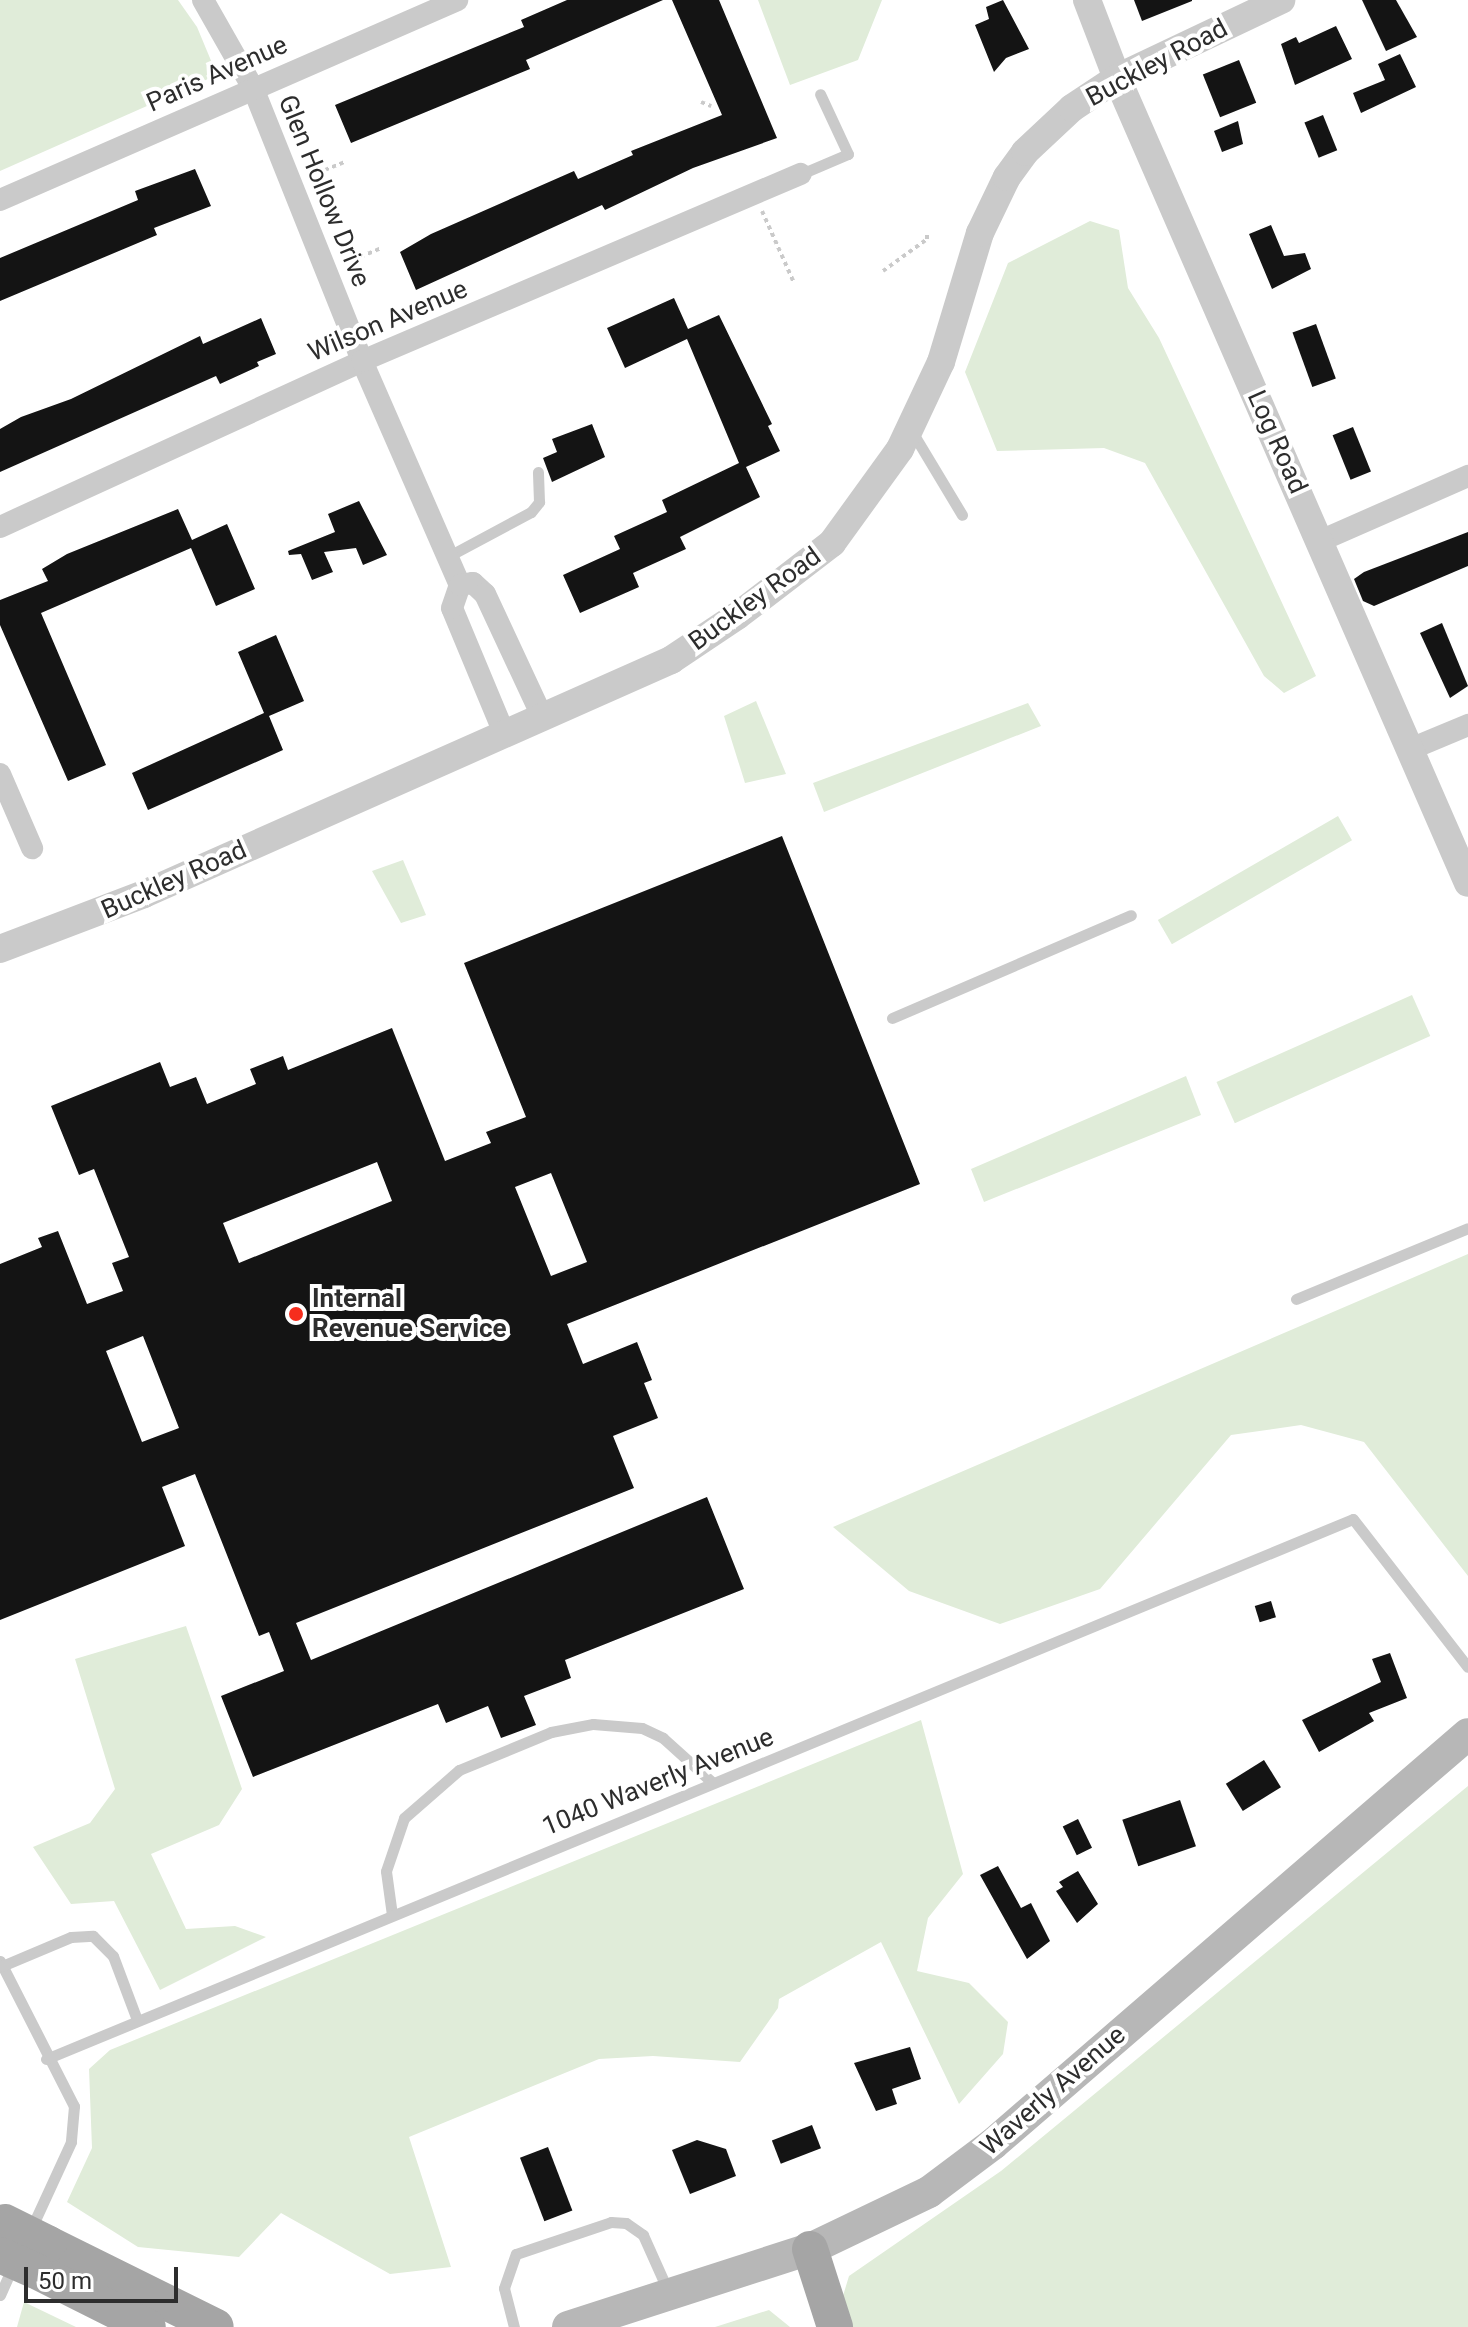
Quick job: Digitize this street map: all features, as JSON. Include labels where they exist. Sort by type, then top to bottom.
[{"type":"main road","name":"Waverly Avenue","points":[[568,2327],[810,2249],[898,2210],[958,2172],[1468,1734]]},
{"type":"main road","points":[[2,2232],[148,2327]]},
{"type":"main road","points":[[810,2249],[835,2327]]},
{"type":"main road","points":[[42,2258],[216,2327]]},
{"type":"street","name":"Glen Hollow Drive","points":[[203,0],[253,88],[362,361],[460,585],[452,608],[504,733]]},
{"type":"street","name":"Paris Avenue","points":[[0,200],[457,0]]},
{"type":"street","name":"Log Road","points":[[1087,0],[1117,78],[1413,748],[1468,883]]},
{"type":"street","name":"Buckley Road","points":[[0,949],[144,894],[671,660],[832,543],[910,428],[941,362],[980,233],[1007,177],[1072,108],[1117,78],[1281,0]]},
{"type":"street","name":"Wilson Avenue","points":[[0,527],[362,361],[801,174]]},
{"type":"street","points":[[1320,541],[1468,476]]},
{"type":"street","points":[[460,585],[473,583],[485,594],[542,716]]},
{"type":"street","points":[[1413,748],[1468,725]]},
{"type":"street","points":[[0,774],[32,848]]},
{"type":"lane","points":[[801,174],[848,154],[820,94]]},
{"type":"lane","points":[[910,428],[962,515]]},
{"type":"lane","points":[[447,557],[531,512],[539,502],[538,472]]},
{"type":"lane","points":[[892,1018],[1131,915]]},
{"type":"lane","points":[[1296,1299],[1468,1228]]},
{"type":"lane","name":"1040 Waverly Avenue","points":[[46,2059],[1353,1519],[1468,1667]]},
{"type":"lane","points":[[392,1915],[386,1871],[404,1818],[459,1770],[524,1742],[593,1724],[633,1726],[663,1738],[713,1783]]},
{"type":"lane","points":[[0,2295],[71,2142],[74,2106],[46,2059],[1,1964],[71,1937],[93,1936],[113,1956],[137,2020]]},
{"type":"lane","points":[[514,2327],[504,2288],[516,2254],[611,2222],[626,2223],[643,2235],[670,2296]]},
{"type":"path","points":[[701,102],[711,106]]},
{"type":"path","points":[[307,177],[345,162]]},
{"type":"path","points":[[755,194],[794,283]]},
{"type":"path","points":[[883,271],[927,239],[927,231]]},
{"type":"path","points":[[346,263],[382,248]]},
{"type":"green space","points":[[0,0],[178,0],[197,27],[217,75],[0,171]]},
{"type":"green space","points":[[758,0],[882,0],[858,60],[790,85]]},
{"type":"green space","points":[[1090,221],[1119,230],[1128,288],[1159,338],[1316,676],[1284,693],[1264,676],[1145,463],[1104,448],[997,451],[965,372],[1008,263]]},
{"type":"green space","points":[[756,701],[786,774],[745,783],[724,716]]},
{"type":"green space","points":[[1028,703],[1041,726],[824,812],[813,783]]},
{"type":"green space","points":[[1338,816],[1352,840],[1172,944],[1158,920]]},
{"type":"green space","points":[[403,860],[426,915],[401,923],[372,871]]},
{"type":"green space","points":[[1412,995],[1430,1036],[1235,1123],[1217,1082]]},
{"type":"green space","points":[[1186,1076],[1201,1115],[984,1202],[971,1169]]},
{"type":"green space","points":[[1468,1254],[1468,1576],[1364,1442],[1301,1425],[1231,1435],[1100,1589],[1000,1624],[909,1591],[833,1527]]},
{"type":"green space","points":[[186,1626],[242,1789],[219,1825],[151,1854],[186,1929],[235,1926],[266,1937],[160,1990],[114,1901],[71,1904],[33,1847],[90,1823],[115,1789],[75,1659]]},
{"type":"green space","points":[[921,1720],[963,1874],[928,1918],[917,1971],[969,1983],[1008,2022],[1003,2054],[959,2104],[881,1942],[779,1999],[778,2008],[740,2062],[653,2056],[599,2059],[409,2137],[451,2267],[390,2274],[281,2213],[239,2257],[138,2247],[67,2202],[92,2148],[89,2069],[110,2050]]},
{"type":"green space","points":[[1468,1786],[1468,2327],[846,2327],[839,2309],[849,2276],[1001,2171]]},
{"type":"green space","points":[[24,2302],[76,2327],[17,2327]]},
{"type":"green space","points":[[769,2310],[790,2327],[715,2327]]},
{"type":"building","points":[[567,0],[663,0],[526,60],[530,69],[351,143],[335,105],[524,27],[521,20]]},
{"type":"building","points":[[672,0],[719,0],[777,138],[693,168],[605,210],[602,205],[416,290],[400,252],[431,234],[574,171],[578,179],[633,155],[631,151],[722,115]]},
{"type":"building","points":[[1003,0],[1029,49],[1006,58],[994,72],[975,25],[989,19],[986,7]]},
{"type":"building","points":[[1134,0],[1192,0],[1192,1],[1142,21]]},
{"type":"building","points":[[1362,0],[1396,0],[1417,37],[1386,51]]},
{"type":"building","points":[[1336,26],[1352,59],[1295,85],[1281,44],[1296,37],[1299,43]]},
{"type":"building","points":[[1400,54],[1416,87],[1361,113],[1353,93],[1385,80],[1378,64]]},
{"type":"building","points":[[1239,60],[1256,103],[1220,117],[1203,75]]},
{"type":"building","points":[[1323,115],[1337,150],[1319,158],[1304,122]]},
{"type":"building","points":[[1238,121],[1243,144],[1222,152],[1214,131]]},
{"type":"building","points":[[195,169],[211,206],[154,228],[157,235],[0,301],[0,258],[138,200],[135,191]]},
{"type":"building","points":[[1271,225],[1284,256],[1305,253],[1311,269],[1272,289],[1249,234]]},
{"type":"building","points":[[674,298],[688,329],[719,315],[772,424],[768,426],[780,451],[746,467],[760,497],[680,537],[686,549],[633,573],[639,587],[580,613],[563,575],[620,549],[614,536],[667,512],[662,500],[739,463],[687,339],[625,368],[607,328]]},
{"type":"building","points":[[261,318],[276,354],[257,362],[259,366],[220,384],[216,376],[0,472],[0,429],[21,417],[71,399],[200,336],[203,344]]},
{"type":"building","points":[[1316,324],[1336,379],[1312,387],[1293,333]]},
{"type":"building","points":[[592,424],[605,457],[552,482],[543,458],[557,452],[552,439]]},
{"type":"building","points":[[1353,427],[1371,472],[1351,480],[1333,435]]},
{"type":"building","points":[[359,501],[387,555],[363,565],[356,548],[324,552],[333,572],[312,580],[301,554],[289,555],[288,551],[335,532],[328,514]]},
{"type":"building","points":[[178,509],[192,540],[227,524],[255,589],[216,606],[191,548],[41,613],[106,765],[68,781],[0,625],[0,600],[48,581],[42,569],[67,554]]},
{"type":"building","points":[[1468,532],[1468,566],[1374,606],[1363,601],[1354,579],[1364,572]]},
{"type":"building","points":[[1442,623],[1468,686],[1450,698],[1420,633]]},
{"type":"building","points":[[276,635],[304,701],[269,716],[283,750],[148,810],[132,773],[264,713],[238,652]]},
{"type":"building","name":"Internal Revenue Service","points":[[782,836],[920,1184],[567,1324],[583,1364],[637,1342],[652,1380],[644,1383],[658,1418],[613,1436],[634,1488],[296,1623],[311,1660],[707,1497],[744,1589],[565,1660],[571,1678],[524,1696],[536,1725],[501,1738],[488,1706],[446,1723],[438,1704],[253,1777],[221,1696],[284,1671],[269,1632],[259,1636],[195,1474],[162,1487],[185,1546],[0,1620],[0,1264],[42,1247],[38,1238],[58,1231],[87,1304],[123,1291],[112,1263],[129,1257],[94,1169],[79,1175],[51,1106],[160,1062],[170,1087],[196,1077],[207,1104],[256,1084],[250,1069],[283,1056],[288,1070],[392,1028],[445,1161],[491,1143],[486,1132],[526,1117],[464,963]],"holes":[[[377,1162],[392,1201],[239,1263],[223,1223]],[[551,1173],[587,1262],[551,1276],[515,1187]],[[143,1336],[179,1428],[142,1442],[106,1351]]]},
{"type":"building","points":[[1271,1601],[1276,1617],[1260,1622],[1255,1606]]},
{"type":"building","points":[[1390,1653],[1407,1698],[1369,1713],[1374,1721],[1319,1752],[1302,1720],[1381,1682],[1372,1659]]},
{"type":"building","points":[[1264,1760],[1281,1787],[1243,1811],[1226,1784]]},
{"type":"building","points":[[1180,1800],[1196,1846],[1138,1866],[1122,1820]]},
{"type":"building","points":[[1078,1819],[1092,1848],[1077,1855],[1063,1826]]},
{"type":"building","points":[[998,1866],[1021,1908],[1031,1903],[1050,1941],[1027,1959],[980,1875]]},
{"type":"building","points":[[1078,1871],[1098,1904],[1077,1923],[1056,1891],[1063,1887],[1059,1882]]},
{"type":"building","points":[[910,2047],[921,2079],[892,2089],[897,2104],[876,2111],[854,2063]]},
{"type":"building","points":[[812,2125],[821,2148],[781,2164],[772,2140]]},
{"type":"building","points":[[697,2140],[726,2149],[736,2176],[690,2194],[672,2150]]},
{"type":"building","points":[[548,2147],[572,2210],[544,2221],[520,2158]]},
{"type":"place","name":"Internal Revenue Service","points":[[296,1314]]}]
